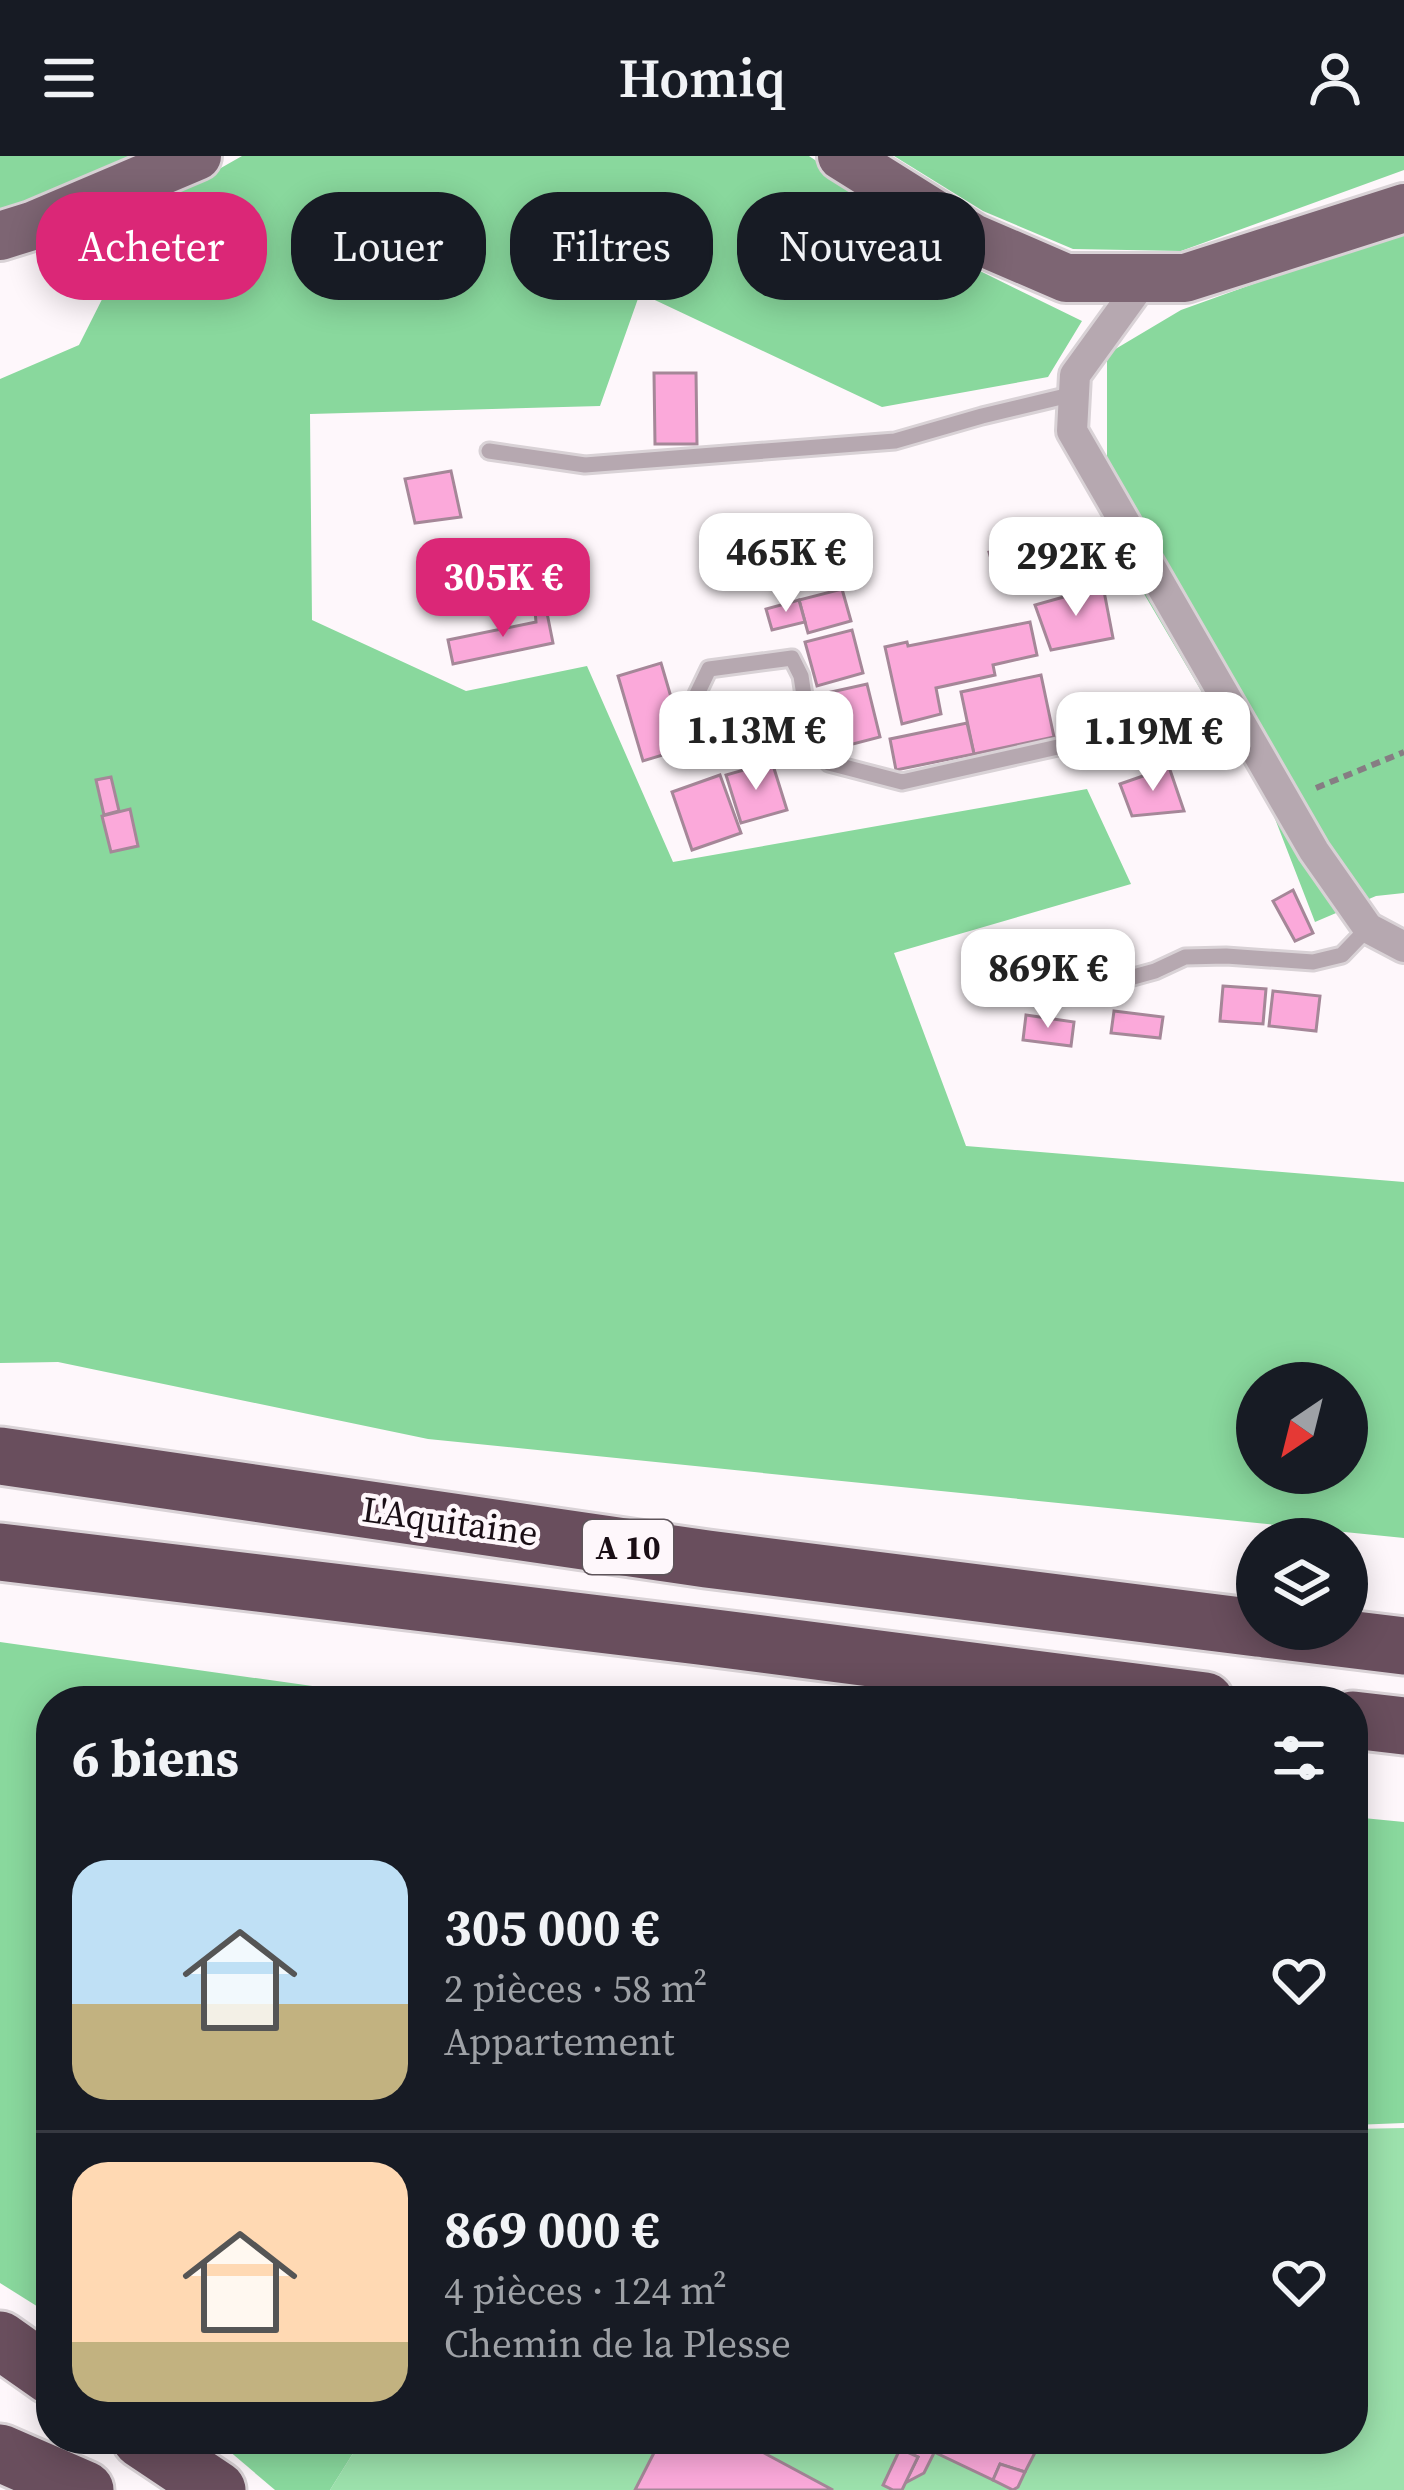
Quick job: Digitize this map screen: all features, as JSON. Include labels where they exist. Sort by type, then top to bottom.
[{"type":"highway","name":"L'Aquitaine","points":[[0,1456],[707,1559],[1236,1625]]},
{"type":"highway","name":"A 10","points":[[0,1552],[1088,1686]]},
{"type":"highway","name":"L'Aquitaine","points":[[1368,1641],[1404,1646]]},
{"type":"highway","points":[[1368,1722],[1404,1726]]},
{"type":"highway","points":[[0,2340],[36,2365]]},
{"type":"highway","points":[[0,2453],[85,2490]]},
{"type":"highway","points":[[163,2454],[217,2490]]},
{"type":"main road","points":[[0,236],[197,156]]},
{"type":"main road","points":[[842,156],[973,238],[1066,278],[1185,278],[1404,208]]},
{"type":"street","points":[[1146,278],[1075,375],[1072,430],[1314,851],[1368,928],[1404,947]]},
{"type":"lane","points":[[489,451],[585,465],[895,441],[1074,394]]},
{"type":"lane","points":[[811,741],[801,676],[792,658],[709,668],[697,694],[706,729],[728,738],[793,729],[811,741],[829,763],[902,782],[1191,717],[1229,704]]},
{"type":"lane","points":[[1036,979],[1126,979],[1185,957],[1313,962],[1342,955],[1368,928]]},
{"type":"path","points":[[1286,801],[1404,752]]},
{"type":"green space","points":[[0,156],[152,156],[61,192],[36,192],[36,200],[0,212]]},
{"type":"green space","points":[[242,156],[809,156],[863,192],[737,192],[737,300],[985,300],[985,273],[1082,321],[1048,377],[882,407],[655,300],[713,300],[713,192],[510,192],[510,300],[638,300],[600,406],[310,414],[312,620],[466,691],[587,666],[673,862],[1087,789],[1131,884],[894,953],[966,1146],[1404,1182],[1404,1538],[1368,1534],[1368,1518],[1236,1521],[428,1439],[58,1362],[0,1363],[0,379],[79,345],[102,300],[267,300],[267,192],[179,192]]},
{"type":"green space","points":[[894,156],[1404,156],[1404,170],[1181,251],[1073,249],[985,212],[985,192],[952,192]]},
{"type":"green space","points":[[1404,230],[1404,893],[1376,896],[1315,922],[1272,811],[1107,531],[1107,354],[1181,310]]},
{"type":"green space","points":[[0,1642],[312,1686],[36,1686],[36,2306],[0,2283]]},
{"type":"green space","points":[[1368,1818],[1404,1822],[1404,2123],[1368,2124]]},
{"type":"green space","points":[[1404,2128],[1404,2490],[330,2490],[353,2454],[1368,2454],[1368,2129]]},
{"type":"green space","points":[[233,2454],[353,2454],[330,2490],[275,2490]]},
{"type":"building","points":[[654,373],[696,373],[697,444],[655,444]]},
{"type":"building","points":[[451,471],[461,517],[415,523],[405,479]]},
{"type":"building","points":[[1019,545],[1023,560],[993,566],[989,552]]},
{"type":"building","points":[[1103,586],[1113,638],[1051,650],[1035,605]]},
{"type":"building","points":[[842,589],[851,621],[808,633],[799,600]]},
{"type":"building","points":[[799,600],[805,622],[772,630],[766,609]]},
{"type":"building","points":[[546,608],[553,643],[453,664],[448,640],[536,622],[535,611]]},
{"type":"building","points":[[1030,622],[1037,655],[993,665],[995,675],[936,688],[941,714],[902,724],[885,647]]},
{"type":"building","points":[[852,630],[863,673],[817,686],[805,642]]},
{"type":"building","points":[[661,663],[686,748],[643,761],[618,676]]},
{"type":"building","points":[[1041,675],[1054,737],[974,754],[961,692]]},
{"type":"building","points":[[867,684],[880,737],[830,750],[818,695]]},
{"type":"building","points":[[967,723],[974,754],[896,770],[890,739]]},
{"type":"building","points":[[772,762],[787,810],[741,823],[726,775]]},
{"type":"building","points":[[1169,767],[1184,811],[1132,816],[1120,784]]},
{"type":"building","points":[[720,775],[741,833],[692,850],[672,792]]},
{"type":"building","points":[[111,777],[119,811],[104,815],[96,780]]},
{"type":"building","points":[[130,809],[138,846],[111,852],[102,816]]},
{"type":"building","points":[[1293,890],[1313,933],[1295,941],[1273,901]]},
{"type":"building","points":[[1223,986],[1266,989],[1263,1024],[1220,1021]]},
{"type":"building","points":[[1273,991],[1320,996],[1316,1031],[1269,1026]]},
{"type":"building","points":[[1114,1011],[1163,1017],[1160,1038],[1111,1033]]},
{"type":"building","points":[[1026,1015],[1074,1022],[1071,1046],[1023,1040]]},
{"type":"building","points":[[653,2454],[766,2454],[833,2490],[635,2490]]},
{"type":"building","points":[[898,2454],[918,2457],[902,2490],[883,2485]]},
{"type":"building","points":[[911,2454],[934,2454],[924,2473],[905,2483],[918,2457]]},
{"type":"building","points":[[938,2454],[1034,2454],[1025,2472],[1000,2464],[993,2480]]},
{"type":"building","points":[[1000,2464],[1025,2472],[1018,2487],[1013,2490],[993,2480]]}]
